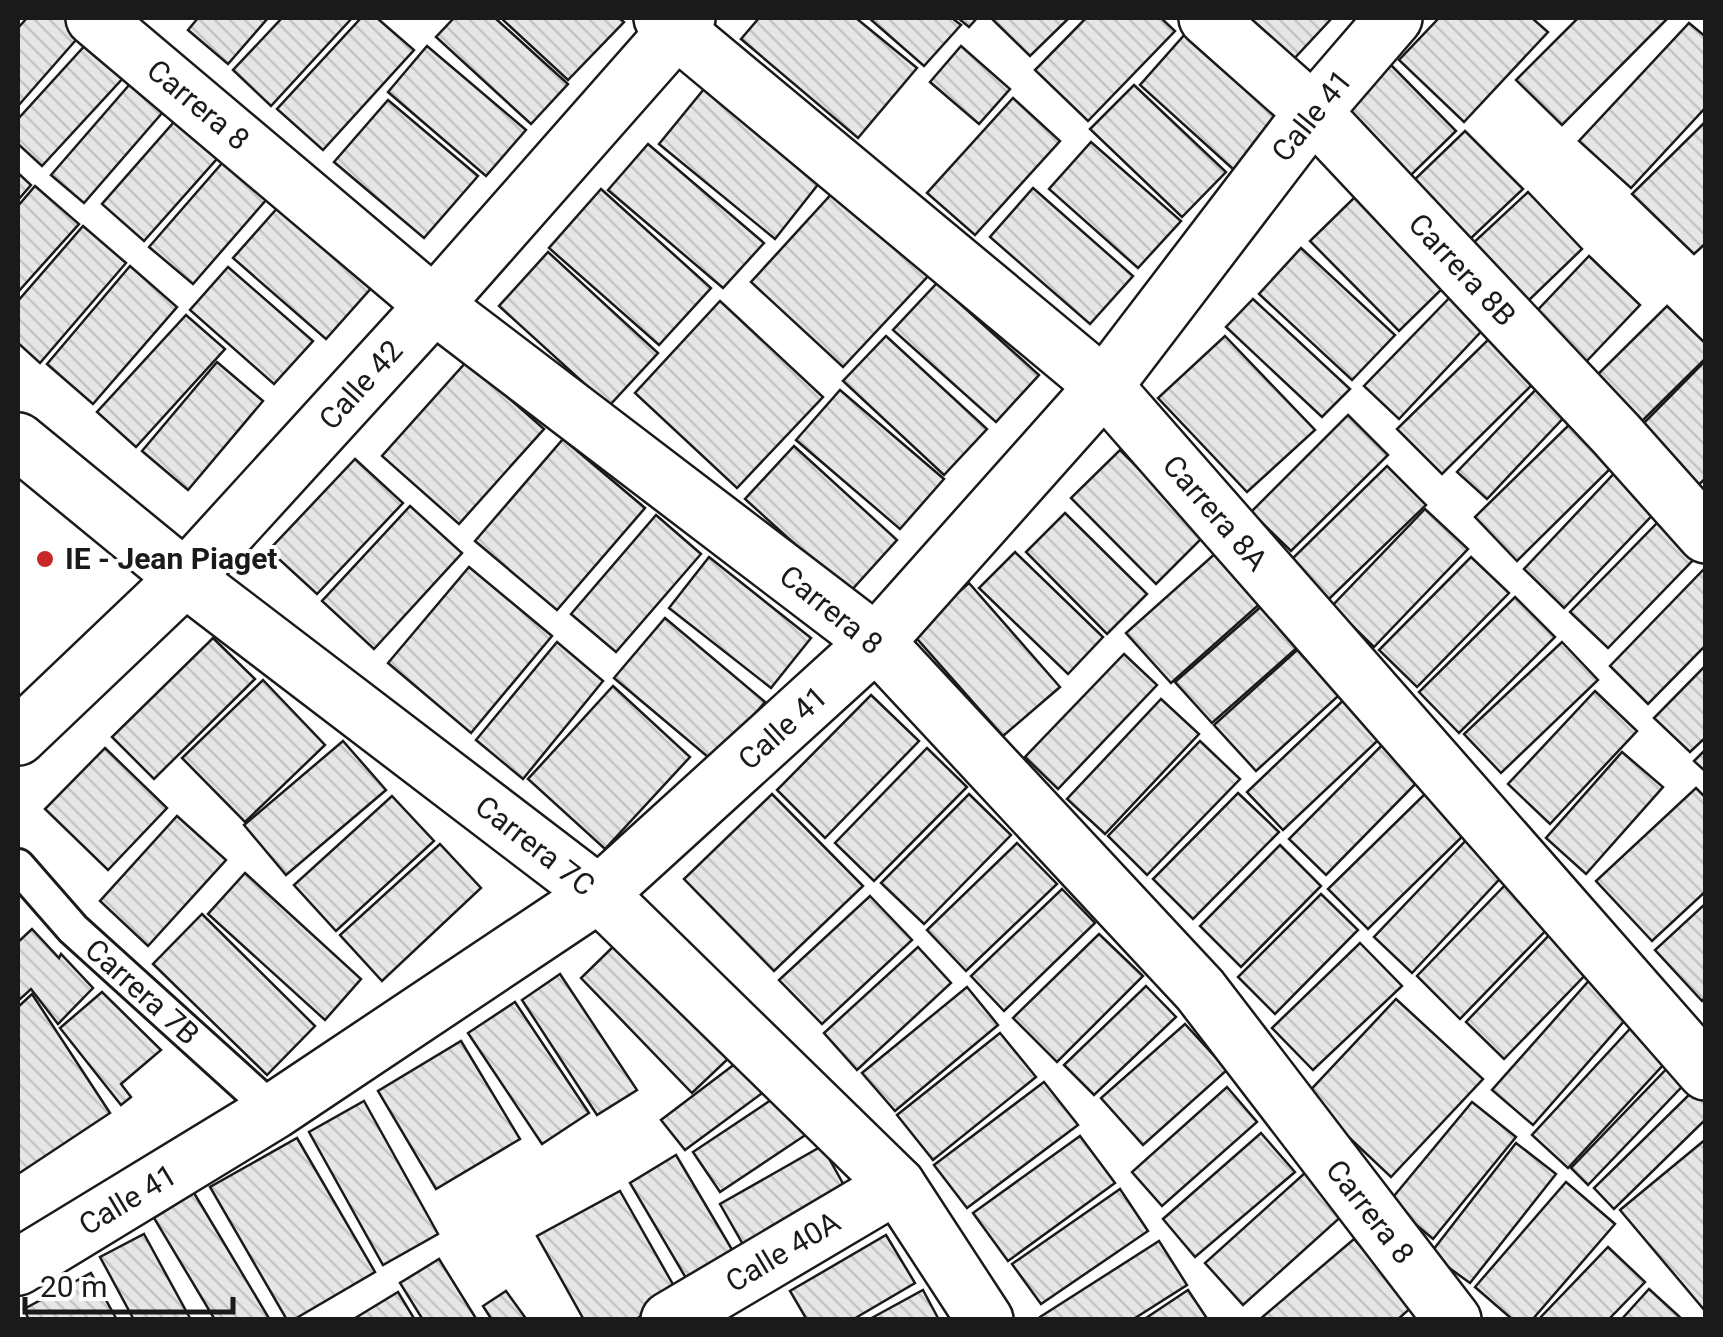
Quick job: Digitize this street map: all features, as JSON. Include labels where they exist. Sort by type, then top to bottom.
[{"type":"street","name":"Carrera 8","points":[[94,18],[434,304],[876,642],[1200,990],[1453,1320]]},
{"type":"street","name":"Carrera 8B","points":[[1207,18],[1313,112],[1706,535]]},
{"type":"street","name":"Calle 41","points":[[18,1267],[274,1111],[599,894],[876,642],[1104,386],[1313,112],[1394,18]]},
{"type":"street","name":"Calle 42","points":[[18,737],[185,578],[434,304],[675,21]]},
{"type":"street","name":"Carrera 8A","points":[[675,21],[1104,386],[1706,1072]]},
{"type":"street","name":"Carrera 7C","points":[[18,441],[185,578],[599,894],[897,1185],[985,1320]]},
{"type":"street","name":"Calle 40A","points":[[669,1320],[897,1185]]},
{"type":"lane","name":"Carrera 7B","points":[[18,866],[73,929],[274,1111]]},
{"type":"building","points":[[27,18],[83,18],[90,24],[18,106],[18,28]]},
{"type":"building","points":[[198,18],[268,18],[228,64],[188,30]]},
{"type":"building","points":[[282,18],[352,18],[271,106],[233,70]]},
{"type":"building","points":[[361,18],[377,18],[414,50],[323,150],[277,109]]},
{"type":"building","points":[[454,18],[495,18],[568,84],[531,124],[436,37]]},
{"type":"building","points":[[501,18],[619,18],[624,22],[568,80]]},
{"type":"building","points":[[759,18],[856,18],[917,68],[858,138],[741,39]]},
{"type":"building","points":[[869,18],[952,18],[961,25],[924,66]]},
{"type":"building","points":[[958,18],[977,18],[969,27]]},
{"type":"building","points":[[991,18],[1069,18],[1030,56]]},
{"type":"building","points":[[1086,18],[1161,18],[1175,31],[1088,121],[1035,70]]},
{"type":"building","points":[[1242,18],[1332,18],[1291,62]]},
{"type":"building","points":[[1439,18],[1532,18],[1548,32],[1464,122],[1399,60]]},
{"type":"building","points":[[1578,18],[1668,18],[1562,125],[1516,80]]},
{"type":"building","points":[[1689,23],[1706,37],[1706,107],[1631,188],[1579,141]]},
{"type":"building","points":[[99,30],[136,64],[42,166],[18,144],[18,119]]},
{"type":"building","points":[[1186,33],[1282,119],[1234,170],[1140,85]]},
{"type":"building","points":[[427,46],[526,130],[486,176],[388,92]]},
{"type":"building","points":[[961,46],[1010,89],[979,124],[930,82]]},
{"type":"building","points":[[1391,65],[1456,131],[1410,176],[1345,111]]},
{"type":"building","points":[[143,69],[176,97],[84,203],[51,175]]},
{"type":"building","points":[[1134,85],[1226,172],[1182,217],[1090,129]]},
{"type":"building","points":[[704,89],[820,182],[775,239],[659,144]]},
{"type":"building","points":[[1013,98],[1060,141],[975,235],[927,193]]},
{"type":"building","points":[[388,100],[478,176],[424,238],[334,162]]},
{"type":"building","points":[[188,106],[231,143],[144,241],[102,204]]},
{"type":"building","points":[[1706,121],[1706,243],[1694,254],[1632,194]]},
{"type":"building","points":[[1465,131],[1523,189],[1467,242],[1411,183]]},
{"type":"building","points":[[1091,142],[1181,221],[1138,268],[1049,189]]},
{"type":"building","points":[[648,144],[764,243],[723,288],[608,190]]},
{"type":"building","points":[[230,154],[274,191],[193,284],[149,247]]},
{"type":"building","points":[[18,173],[31,185],[18,200]]},
{"type":"building","points":[[35,186],[79,224],[18,292],[18,206]]},
{"type":"building","points":[[1033,188],[1133,276],[1090,324],[990,237]]},
{"type":"building","points":[[601,189],[711,288],[659,345],[549,248]]},
{"type":"building","points":[[836,189],[930,274],[843,367],[751,282]]},
{"type":"building","points":[[1528,192],[1582,249],[1526,303],[1471,245]]},
{"type":"building","points":[[1359,193],[1448,283],[1399,331],[1310,241]]},
{"type":"building","points":[[280,205],[373,286],[326,339],[233,258]]},
{"type":"building","points":[[83,226],[126,263],[40,363],[18,343],[18,301]]},
{"type":"building","points":[[1301,248],[1395,335],[1352,380],[1259,294]]},
{"type":"building","points":[[548,252],[658,353],[609,406],[499,306]]},
{"type":"building","points":[[1589,256],[1640,305],[1584,364],[1533,315]]},
{"type":"building","points":[[130,266],[177,307],[93,404],[47,364]]},
{"type":"building","points":[[228,267],[313,341],[274,384],[190,310]]},
{"type":"building","points":[[937,283],[1039,375],[996,422],[893,330]]},
{"type":"building","points":[[1458,289],[1491,321],[1399,419],[1364,386]]},
{"type":"building","points":[[1253,299],[1350,389],[1322,417],[1226,327]]},
{"type":"building","points":[[720,301],[823,397],[737,488],[635,393]]},
{"type":"building","points":[[1667,306],[1706,344],[1706,358],[1634,429],[1589,383]]},
{"type":"building","points":[[186,315],[225,349],[136,447],[97,412]]},
{"type":"building","points":[[1495,333],[1539,378],[1442,474],[1397,429]]},
{"type":"building","points":[[886,336],[987,429],[944,475],[843,381]]},
{"type":"building","points":[[1225,336],[1315,430],[1247,492],[1158,398]]},
{"type":"building","points":[[1706,360],[1706,478],[1693,490],[1634,433]]},
{"type":"building","points":[[467,361],[544,429],[459,524],[382,456]]},
{"type":"building","points":[[217,362],[263,401],[188,490],[142,451]]},
{"type":"building","points":[[1543,382],[1571,410],[1487,499],[1457,472]]},
{"type":"building","points":[[840,390],[944,479],[900,529],[796,440]]},
{"type":"building","points":[[1348,415],[1388,455],[1291,551],[1251,512]]},
{"type":"building","points":[[1577,417],[1619,460],[1517,561],[1475,517]]},
{"type":"building","points":[[563,439],[645,508],[557,610],[475,541]]},
{"type":"building","points":[[794,446],[897,540],[849,593],[745,499]]},
{"type":"building","points":[[1120,450],[1205,535],[1156,584],[1071,498]]},
{"type":"building","points":[[355,459],[403,503],[317,594],[269,550]]},
{"type":"building","points":[[1622,465],[1664,503],[1564,608],[1524,569]]},
{"type":"building","points":[[1387,466],[1426,505],[1329,599],[1291,560]]},
{"type":"building","points":[[410,506],[462,553],[374,649],[322,601]]},
{"type":"building","points":[[1425,509],[1468,549],[1374,647],[1332,606]]},
{"type":"building","points":[[1065,513],[1147,594],[1107,634],[1026,552]]},
{"type":"building","points":[[656,515],[701,554],[616,652],[571,614]]},
{"type":"building","points":[[1660,520],[1697,556],[1608,648],[1570,612]]},
{"type":"building","points":[[1227,543],[1272,593],[1171,683],[1126,633]]},
{"type":"building","points":[[1015,552],[1103,637],[1068,674],[979,588]]},
{"type":"building","points":[[709,557],[811,638],[771,688],[669,608]]},
{"type":"building","points":[[1471,557],[1509,593],[1417,687],[1379,650]]},
{"type":"building","points":[[469,567],[552,636],[471,733],[388,663]]},
{"type":"building","points":[[1705,568],[1706,645],[1648,704],[1610,666]]},
{"type":"building","points":[[969,583],[1060,687],[1003,736],[912,633]]},
{"type":"building","points":[[1272,597],[1308,638],[1212,723],[1175,682]]},
{"type":"building","points":[[1515,597],[1555,637],[1459,733],[1419,692]]},
{"type":"building","points":[[665,618],[765,702],[714,762],[614,678]]},
{"type":"building","points":[[213,638],[255,679],[154,779],[112,737]]},
{"type":"building","points":[[557,642],[603,681],[523,779],[476,740]]},
{"type":"building","points":[[1306,642],[1348,687],[1256,771],[1214,725]]},
{"type":"building","points":[[1562,642],[1598,680],[1501,773],[1464,734]]},
{"type":"building","points":[[1124,654],[1157,685],[1058,789],[1025,757]]},
{"type":"building","points":[[1706,665],[1706,737],[1690,752],[1654,718]]},
{"type":"building","points":[[263,680],[325,745],[245,822],[182,758]]},
{"type":"building","points":[[613,686],[690,757],[605,849],[528,779]]},
{"type":"building","points":[[1353,691],[1391,728],[1283,830],[1247,792]]},
{"type":"building","points":[[1595,691],[1637,731],[1550,824],[1508,784]]},
{"type":"building","points":[[871,695],[919,741],[825,838],[777,790]]},
{"type":"building","points":[[1161,699],[1199,734],[1105,834],[1067,799]]},
{"type":"building","points":[[1394,733],[1430,769],[1326,875],[1289,839]]},
{"type":"building","points":[[343,741],[386,790],[286,875],[244,825]]},
{"type":"building","points":[[1200,741],[1240,779],[1147,875],[1108,836]]},
{"type":"building","points":[[105,748],[167,808],[108,870],[45,809]]},
{"type":"building","points":[[927,748],[967,787],[874,881],[835,843]]},
{"type":"building","points":[[1706,749],[1706,772],[1694,761]]},
{"type":"building","points":[[1622,752],[1663,787],[1586,874],[1546,838]]},
{"type":"building","points":[[1431,788],[1471,828],[1368,929],[1328,889]]},
{"type":"building","points":[[1696,788],[1706,798],[1706,891],[1652,941],[1596,881]]},
{"type":"building","points":[[1238,793],[1279,832],[1193,919],[1153,879]]},
{"type":"building","points":[[772,794],[863,886],[774,971],[684,879]]},
{"type":"building","points":[[969,794],[1011,835],[924,924],[881,883]]},
{"type":"building","points":[[392,796],[434,841],[336,931],[294,885]]},
{"type":"building","points":[[177,816],[226,860],[148,946],[100,901]]},
{"type":"building","points":[[1472,834],[1509,869],[1412,973],[1374,937]]},
{"type":"building","points":[[1017,843],[1057,884],[966,971],[927,930]]},
{"type":"building","points":[[440,844],[481,888],[382,981],[340,935]]},
{"type":"building","points":[[1280,845],[1321,886],[1241,967],[1200,926]]},
{"type":"building","points":[[245,873],[361,979],[325,1020],[208,914]]},
{"type":"building","points":[[1510,880],[1554,922],[1460,1019],[1417,976]]},
{"type":"building","points":[[1062,889],[1095,923],[1004,1011],[971,976]]},
{"type":"building","points":[[1321,894],[1358,930],[1275,1014],[1238,977]]},
{"type":"building","points":[[870,896],[912,940],[822,1024],[779,980]]},
{"type":"building","points":[[1706,903],[1706,997],[1702,1001],[1655,950]]},
{"type":"building","points":[[202,914],[315,1026],[267,1075],[153,964]]},
{"type":"building","points":[[32,929],[93,988],[58,1024],[31,989],[18,1001],[18,942]]},
{"type":"building","points":[[1555,929],[1594,966],[1504,1059],[1466,1022]]},
{"type":"building","points":[[1099,934],[1143,976],[1057,1062],[1013,1018]]},
{"type":"building","points":[[620,940],[731,1056],[692,1093],[581,978]]},
{"type":"building","points":[[1360,943],[1402,986],[1313,1070],[1272,1028]]},
{"type":"building","points":[[918,947],[951,983],[857,1070],[824,1033]]},
{"type":"building","points":[[560,974],[637,1090],[597,1115],[522,1000]]},
{"type":"building","points":[[1593,976],[1633,1011],[1533,1125],[1492,1090]]},
{"type":"building","points":[[1146,986],[1176,1017],[1094,1095],[1064,1065]]},
{"type":"building","points":[[967,987],[998,1025],[895,1111],[862,1073]]},
{"type":"building","points":[[102,992],[161,1050],[121,1084],[131,1097],[121,1105],[60,1028]]},
{"type":"building","points":[[32,994],[110,1113],[18,1174],[18,1007]]},
{"type":"building","points":[[1396,999],[1483,1079],[1391,1177],[1305,1096]]},
{"type":"building","points":[[515,1002],[589,1113],[542,1144],[468,1033]]},
{"type":"building","points":[[1639,1019],[1676,1051],[1568,1168],[1532,1135]]},
{"type":"building","points":[[1185,1024],[1227,1070],[1143,1145],[1101,1098]]},
{"type":"building","points":[[1000,1033],[1036,1077],[933,1160],[897,1115]]},
{"type":"building","points":[[461,1041],[520,1139],[436,1189],[378,1091]]},
{"type":"building","points":[[744,1057],[769,1088],[685,1150],[661,1120]]},
{"type":"building","points":[[1678,1057],[1695,1073],[1588,1185],[1571,1168]]},
{"type":"building","points":[[1044,1082],[1078,1125],[967,1208],[934,1165]]},
{"type":"building","points":[[1700,1084],[1706,1090],[1706,1119],[1614,1209],[1594,1188]]},
{"type":"building","points":[[1227,1087],[1257,1122],[1162,1206],[1132,1172]]},
{"type":"building","points":[[780,1094],[807,1134],[720,1192],[693,1152]]},
{"type":"building","points":[[364,1101],[438,1234],[383,1265],[309,1132]]},
{"type":"building","points":[[1472,1102],[1516,1137],[1433,1239],[1389,1202]]},
{"type":"building","points":[[1261,1133],[1295,1172],[1195,1257],[1163,1219]]},
{"type":"building","points":[[1080,1136],[1115,1183],[1008,1261],[973,1213]]},
{"type":"building","points":[[297,1138],[375,1272],[287,1320],[210,1187]]},
{"type":"building","points":[[1706,1139],[1706,1312],[1620,1210]]},
{"type":"building","points":[[1516,1143],[1556,1174],[1470,1283],[1430,1254]]},
{"type":"building","points":[[822,1146],[850,1196],[749,1255],[720,1204]]},
{"type":"building","points":[[676,1155],[740,1263],[693,1290],[630,1183]]},
{"type":"building","points":[[1306,1172],[1344,1214],[1243,1305],[1205,1263]]},
{"type":"building","points":[[1566,1182],[1615,1224],[1532,1320],[1513,1320],[1475,1287]]},
{"type":"building","points":[[1120,1189],[1148,1231],[1041,1304],[1012,1264]]},
{"type":"building","points":[[620,1191],[679,1295],[634,1320],[584,1320],[537,1236]]},
{"type":"building","points":[[194,1193],[270,1320],[215,1320],[154,1218]]},
{"type":"building","points":[[144,1234],[191,1320],[134,1320],[100,1257]]},
{"type":"building","points":[[886,1235],[915,1283],[852,1320],[807,1320],[790,1291]]},
{"type":"building","points":[[1354,1239],[1413,1306],[1397,1320],[1259,1320]]},
{"type":"building","points":[[1159,1241],[1187,1285],[1132,1320],[1041,1320],[1040,1317]]},
{"type":"building","points":[[1608,1247],[1645,1282],[1608,1320],[1538,1320]]},
{"type":"building","points":[[439,1259],[477,1320],[423,1320],[400,1283]]},
{"type":"building","points":[[91,1273],[117,1320],[29,1320],[24,1309]]},
{"type":"building","points":[[1649,1289],[1683,1320],[1621,1320]]},
{"type":"building","points":[[923,1290],[939,1320],[868,1320]]},
{"type":"building","points":[[1188,1290],[1208,1320],[1143,1320]]},
{"type":"building","points":[[506,1291],[527,1320],[492,1320],[483,1306]]},
{"type":"building","points":[[398,1292],[415,1320],[352,1320]]},
{"type":"place","name":"IE - Jean Piaget","points":[[45,559]]}]
